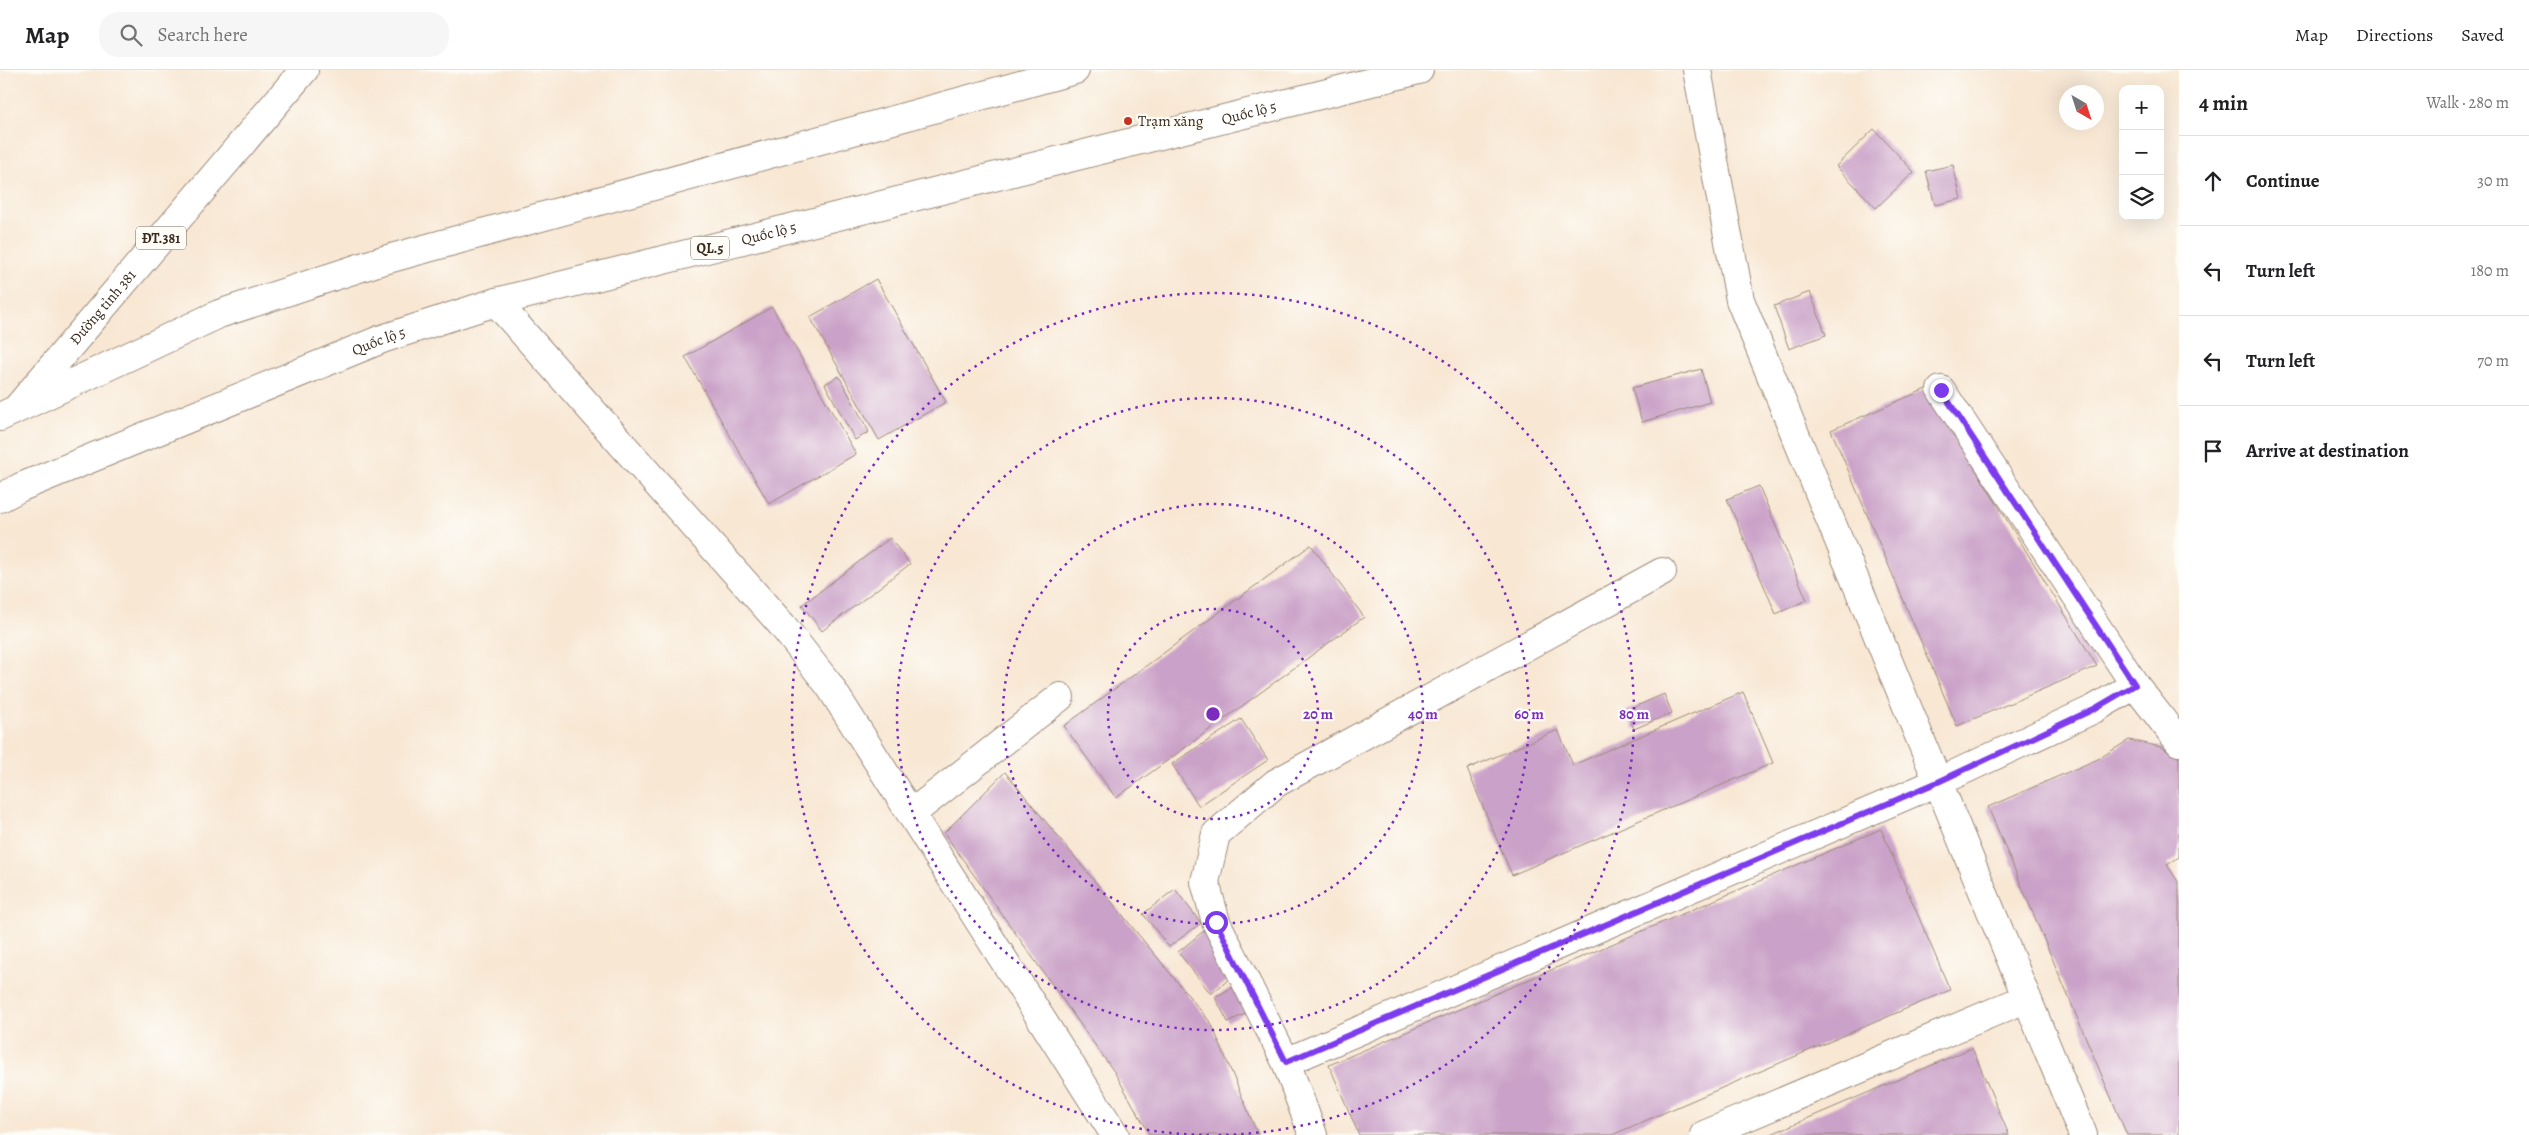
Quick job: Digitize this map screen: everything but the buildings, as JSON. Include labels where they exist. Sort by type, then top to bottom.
[{"type":"main road","name":"Đường tỉnh 381","points":[[9,412],[304,70]]},
{"type":"main road","points":[[9,412],[219,314],[377,262],[1075,70]]},
{"type":"main road","name":"Quốc lộ 5","points":[[10,492],[382,339],[496,302],[1419,70]]},
{"type":"main road","points":[[1697,70],[1740,300],[2083,1135]]},
{"type":"main road","points":[[496,302],[782,624],[829,685],[1115,1135]]},
{"type":"main road","points":[[1941,390],[2135,685],[2179,742]]},
{"type":"main road","points":[[1313,1135],[1286,1062],[1216,922],[1205,882],[1216,834],[1276,784],[1662,572]]},
{"type":"main road","points":[[1286,1062],[1938,782],[2094,709],[2135,685]]},
{"type":"main road","points":[[911,814],[1060,697]]},
{"type":"main road","points":[[1704,1135],[2027,998]]},
{"type":"place","name":"Trạm xăng","points":[[1128,121]]},
{"type":"route","points":[[1216,922],[1286,1062],[1938,782],[2094,709],[2135,685],[1941,390]]}]
